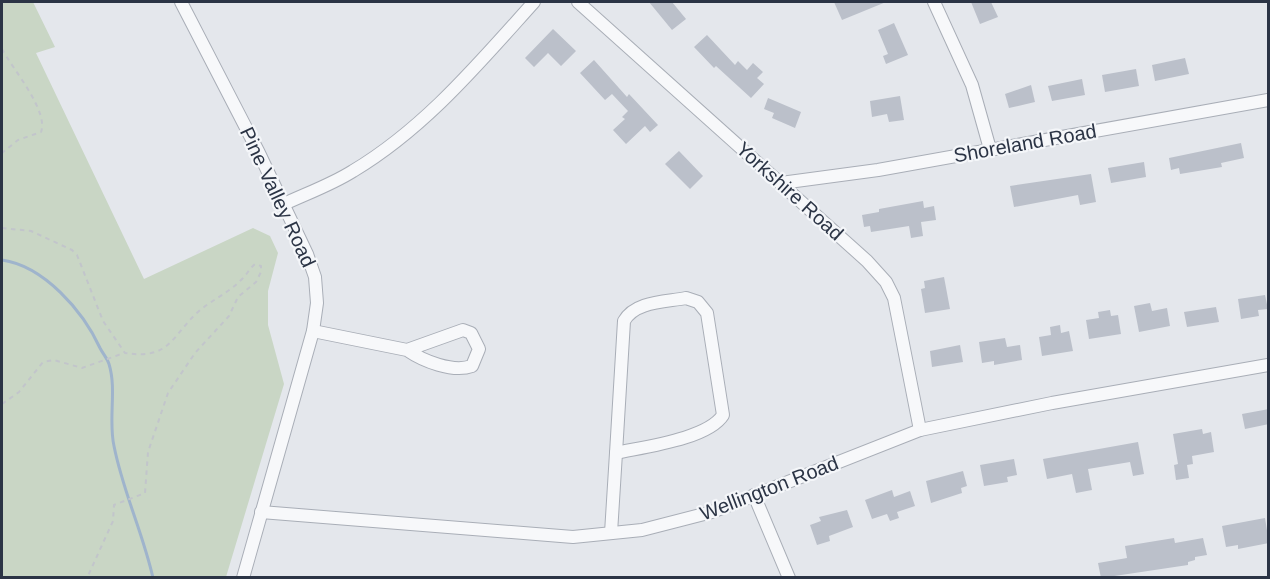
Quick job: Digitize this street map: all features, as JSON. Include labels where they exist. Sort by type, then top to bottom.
[{"type":"street","name":"Pine Valley Road","points":[[181,2],[259,153],[307,254],[315,277],[317,303],[313,331],[243,578]]},
{"type":"street","points":[[282,205],[351,172],[384,151],[451,94],[534,2]]},
{"type":"street","name":"Yorkshire Road","points":[[578,2],[867,261],[886,282],[894,298],[920,430]]},
{"type":"street","points":[[934,2],[972,85],[990,149]]},
{"type":"street","name":"Shoreland Road","points":[[781,183],[878,170],[1269,100]]},
{"type":"street","points":[[611,533],[624,321],[628,314],[638,307],[686,298],[699,302],[707,313],[723,415],[714,426],[698,432],[616,453]]},
{"type":"street","points":[[313,331],[407,350],[426,360],[464,369],[472,366],[479,350],[471,333],[463,330],[407,350]]},
{"type":"street","name":"Wellington Road","points":[[261,512],[573,537],[642,530],[711,512],[920,430],[1269,365]]},
{"type":"street","points":[[754,495],[789,578]]},
{"type":"path","points":[[2,49],[39,112],[44,126],[41,132],[18,140],[2,153]]},
{"type":"path","points":[[2,228],[31,231],[72,250],[103,321],[125,353]]},
{"type":"path","points":[[2,402],[19,392],[43,362],[54,360],[82,368],[125,353],[148,354],[168,347],[197,314],[242,280],[255,264],[261,266],[256,282],[240,294],[229,316],[195,353],[168,393],[148,452],[145,493],[114,505],[113,521],[87,578]]},
{"type":"green space","points":[[2,2],[33,2],[55,47],[36,53],[144,279],[253,228],[270,236],[278,253],[268,291],[268,325],[284,384],[226,577],[2,577]]},
{"type":"building","points":[[649,2],[672,2],[686,19],[672,30]]},
{"type":"building","points":[[834,2],[886,2],[842,20]]},
{"type":"building","points":[[971,2],[991,2],[998,17],[980,24]]},
{"type":"building","points":[[894,23],[908,55],[886,64],[883,56],[888,54],[878,30]]},
{"type":"building","points":[[553,29],[576,51],[561,66],[548,53],[534,67],[525,58]]},
{"type":"building","points":[[707,35],[735,65],[738,61],[747,70],[753,63],[763,72],[757,78],[764,84],[751,98],[716,66],[714,68],[694,47]]},
{"type":"building","points":[[1185,58],[1189,74],[1155,81],[1152,65]]},
{"type":"building","points":[[594,60],[627,97],[629,94],[658,125],[650,132],[645,126],[626,144],[613,130],[625,119],[622,117],[628,111],[612,94],[605,100],[580,73]]},
{"type":"building","points":[[1136,69],[1139,86],[1105,92],[1102,75]]},
{"type":"building","points":[[1082,79],[1085,95],[1052,101],[1048,86]]},
{"type":"building","points":[[1031,85],[1035,102],[1009,108],[1005,94]]},
{"type":"building","points":[[900,96],[904,120],[889,122],[887,114],[872,117],[870,101]]},
{"type":"building","points":[[768,98],[801,112],[795,128],[772,118],[774,113],[764,109]]},
{"type":"building","points":[[1241,143],[1244,158],[1221,163],[1222,167],[1180,174],[1179,168],[1171,170],[1169,158]]},
{"type":"building","points":[[679,151],[703,176],[690,189],[665,164]]},
{"type":"building","points":[[1144,162],[1146,177],[1111,183],[1108,168]]},
{"type":"building","points":[[1091,174],[1096,202],[1080,205],[1078,195],[1014,207],[1010,186]]},
{"type":"building","points":[[923,201],[924,208],[934,206],[936,220],[921,222],[923,236],[911,238],[909,226],[871,232],[870,226],[864,227],[862,215],[879,212],[879,209]]},
{"type":"building","points":[[944,277],[950,309],[925,313],[921,289],[925,288],[924,281]]},
{"type":"building","points":[[1265,295],[1268,309],[1258,310],[1259,316],[1241,319],[1238,299]]},
{"type":"building","points":[[1150,303],[1152,311],[1167,308],[1170,326],[1139,332],[1134,306]]},
{"type":"building","points":[[1216,307],[1219,322],[1187,327],[1184,312]]},
{"type":"building","points":[[1110,310],[1111,316],[1118,315],[1121,334],[1089,339],[1086,320],[1099,318],[1098,312]]},
{"type":"building","points":[[1060,325],[1061,333],[1069,331],[1073,351],[1042,356],[1039,337],[1051,335],[1050,327]]},
{"type":"building","points":[[1005,338],[1007,347],[1020,345],[1022,360],[994,365],[994,361],[982,363],[979,342]]},
{"type":"building","points":[[960,345],[963,362],[932,367],[930,351]]},
{"type":"building","points":[[1269,409],[1269,424],[1245,429],[1242,414]]},
{"type":"building","points":[[1202,429],[1203,434],[1211,432],[1214,452],[1192,456],[1193,464],[1187,465],[1189,478],[1176,480],[1174,465],[1178,464],[1173,434]]},
{"type":"building","points":[[1138,442],[1144,474],[1133,476],[1130,462],[1088,469],[1092,490],[1076,493],[1072,474],[1047,479],[1043,459]]},
{"type":"building","points":[[1014,459],[1017,475],[1007,477],[1008,482],[984,486],[980,465]]},
{"type":"building","points":[[963,471],[967,486],[961,488],[962,493],[931,503],[926,481]]},
{"type":"building","points":[[892,490],[894,497],[910,491],[915,506],[897,512],[899,518],[890,521],[887,514],[872,519],[865,500]]},
{"type":"building","points":[[847,510],[853,527],[829,536],[830,541],[817,545],[810,525],[821,521],[819,517]]},
{"type":"building","points":[[1265,518],[1269,543],[1238,549],[1238,545],[1226,547],[1222,526]]},
{"type":"building","points":[[1174,538],[1175,543],[1203,538],[1207,555],[1195,557],[1195,560],[1188,562],[1188,565],[1101,578],[1098,563],[1127,558],[1125,546]]},
{"type":"waterway","points":[[2,260],[33,271],[60,292],[83,319],[108,362],[112,384],[114,446],[122,480],[153,578]]}]
